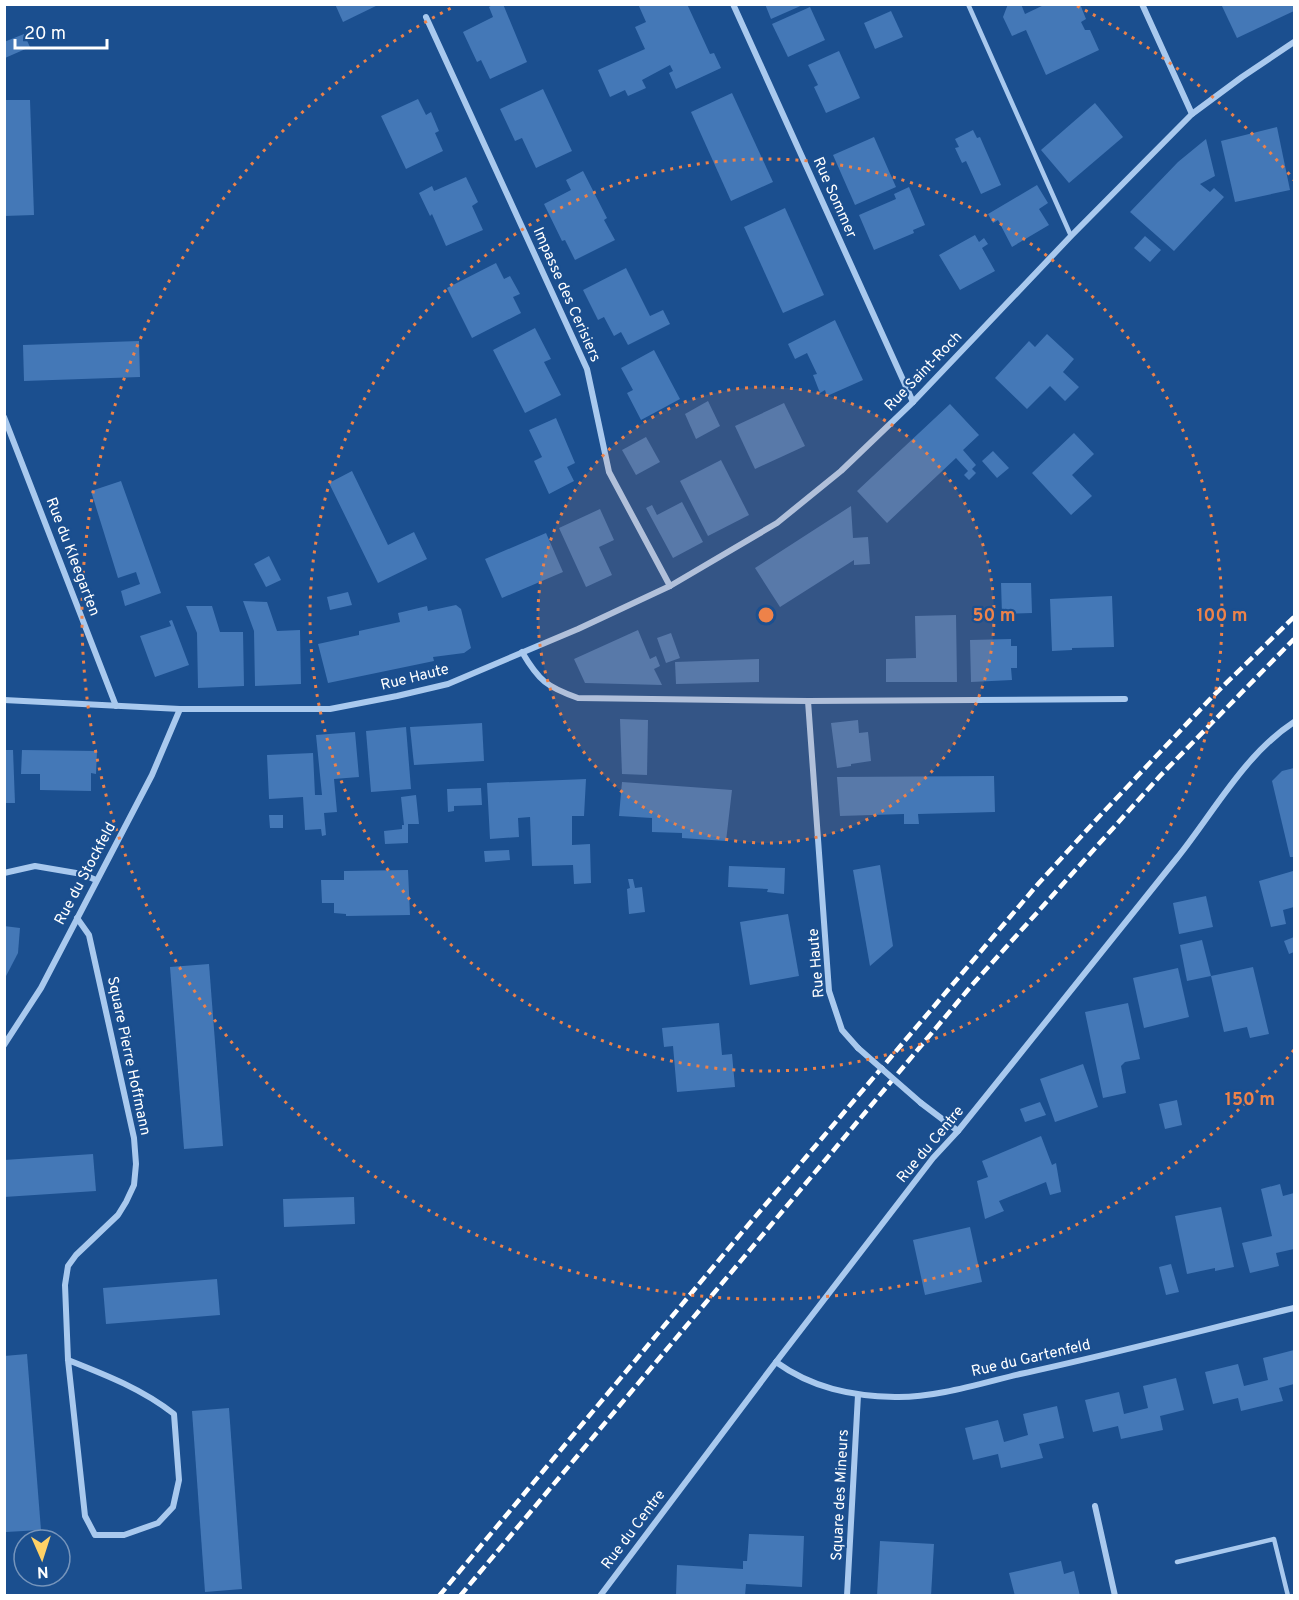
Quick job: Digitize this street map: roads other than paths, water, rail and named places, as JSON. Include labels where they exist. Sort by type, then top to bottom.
[{"type":"street","name":"Rue Sommer","points":[[733,4],[913,402]]},
{"type":"street","points":[[1142,4],[1192,114]]},
{"type":"street","name":"Impasse des Cerisiers","points":[[426,17],[587,369],[609,472],[670,586]]},
{"type":"street","name":"Rue Saint-Roch","points":[[522,652],[578,629],[670,586],[777,523],[841,471],[913,402],[1071,236],[1192,114],[1294,42]]},
{"type":"street","name":"Rue du Kleegarten","points":[[4,417],[116,706]]},
{"type":"street","points":[[522,652],[532,669],[551,689],[578,698],[808,701],[1125,699]]},
{"type":"street","name":"Rue Haute","points":[[4,700],[180,709],[330,709],[448,684],[522,652]]},
{"type":"street","name":"Rue Haute","points":[[808,701],[830,991],[842,1030],[858,1048],[921,1103],[958,1131]]},
{"type":"street","name":"Rue du Stockfeld","points":[[4,1046],[41,988],[152,775],[180,709]]},
{"type":"street","name":"Rue du Centre","points":[[600,1596],[933,1158],[958,1131],[1179,856],[1251,760],[1276,735],[1294,722]]},
{"type":"street","points":[[4,873],[35,866],[82,874],[96,880]]},
{"type":"street","name":"Square Pierre Hoffmann","points":[[68,1360],[124,1382],[156,1400],[174,1414],[179,1480],[173,1507],[158,1523],[124,1535],[95,1535],[85,1516],[68,1360],[65,1286],[68,1266],[76,1255],[118,1215],[126,1202],[134,1185],[136,1164],[134,1138],[89,935],[77,918]]},
{"type":"street","name":"Rue du Gartenfeld","points":[[776,1362],[788,1371],[835,1391],[858,1395],[898,1397],[957,1388],[1294,1308]]},
{"type":"street","name":"Square des Mineurs","points":[[848,1596],[858,1395]]},
{"type":"street","points":[[1095,1506],[1114,1596]]},
{"type":"lane","points":[[968,4],[1071,236]]},
{"type":"lane","points":[[1177,1562],[1274,1539],[1288,1596]]},
{"type":"railway","points":[[439,1596],[744,1230],[1038,884],[1213,696],[1294,617]]},
{"type":"railway","points":[[460,1596],[972,985],[1160,776],[1294,639]]}]
